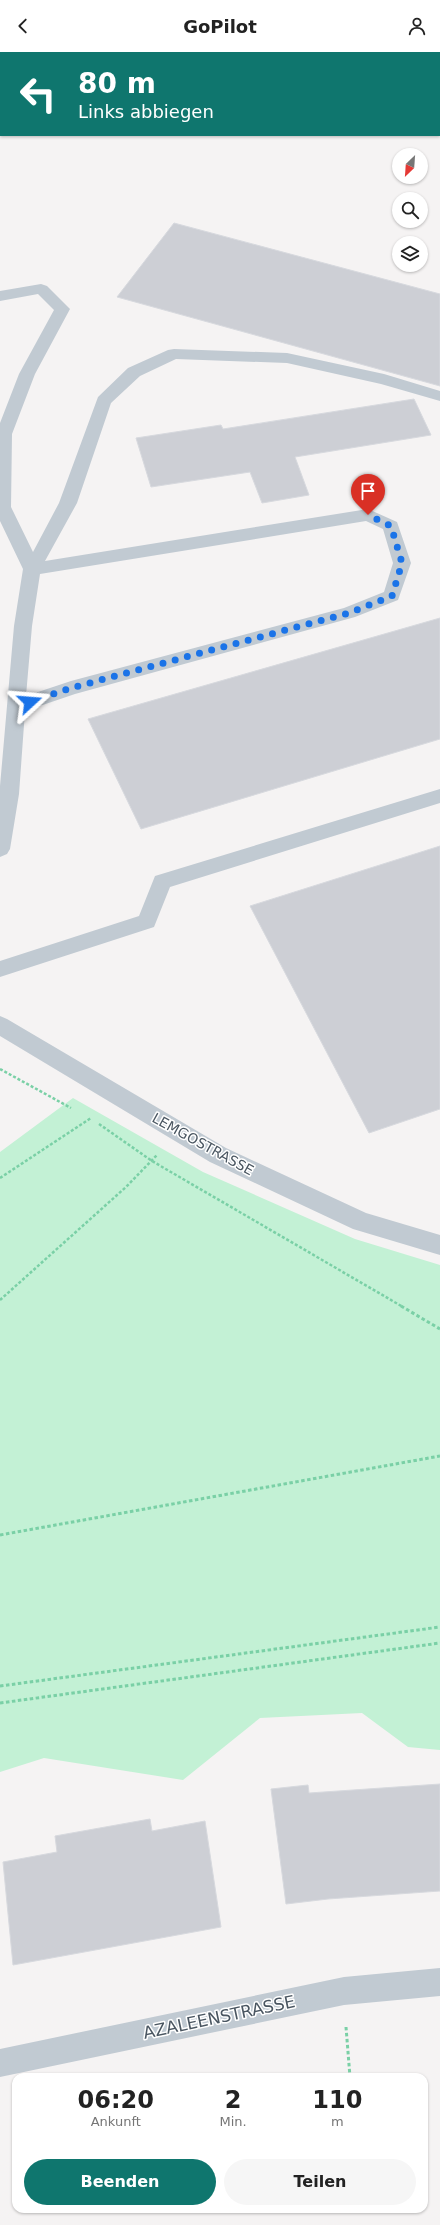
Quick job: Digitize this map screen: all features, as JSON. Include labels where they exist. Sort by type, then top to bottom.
[{"type":"street","points":[[0,296],[41,289],[62,309],[27,374],[2,433],[2,507],[32,569]]},
{"type":"street","points":[[0,849],[9,794],[23,626],[32,569],[68,503],[104,401],[134,372],[174,354],[287,358],[384,379],[440,396]]},
{"type":"street","points":[[16,707],[71,688],[349,613],[392,596],[402,563],[391,526],[368,515],[356,519],[32,569]]},
{"type":"street","points":[[0,969],[147,921],[162,882],[440,796]]},
{"type":"street","name":"LEMGOSTRASSE","points":[[0,1025],[218,1155],[361,1222],[440,1245]]},
{"type":"street","name":"AZALEENSTRASSE","points":[[0,2063],[344,1991],[440,1982]]},
{"type":"path","points":[[0,1069],[77,1111]]},
{"type":"path","points":[[84,1115],[152,1161],[440,1329]]},
{"type":"path","points":[[0,1178],[90,1118]]},
{"type":"path","points":[[0,1300],[126,1187],[152,1161]]},
{"type":"path","points":[[0,1535],[440,1456]]},
{"type":"path","points":[[0,1686],[440,1627]]},
{"type":"path","points":[[0,1703],[440,1643]]},
{"type":"path","points":[[344,1991],[350,2073]]},
{"type":"green space","points":[[73,1098],[203,1172],[355,1239],[440,1265],[440,1750],[408,1747],[362,1713],[260,1718],[183,1780],[44,1758],[0,1772],[0,1152]]},
{"type":"building","points":[[174,223],[440,294],[440,386],[117,297]]},
{"type":"building","points":[[414,399],[431,435],[295,457],[309,495],[262,503],[250,472],[151,487],[136,438],[221,425],[223,429]]},
{"type":"building","points":[[440,618],[440,739],[141,829],[88,719]]},
{"type":"building","points":[[440,846],[440,1109],[369,1133],[250,906]]},
{"type":"building","points":[[440,1784],[440,1891],[328,1899],[286,1904],[271,1789],[308,1785],[309,1793]]},
{"type":"building","points":[[150,1819],[152,1831],[205,1821],[221,1927],[13,1965],[3,1862],[57,1852],[55,1836]]},
{"type":"route","points":[[30,702],[71,688],[349,613],[392,596],[402,563],[391,526],[368,515]]}]
